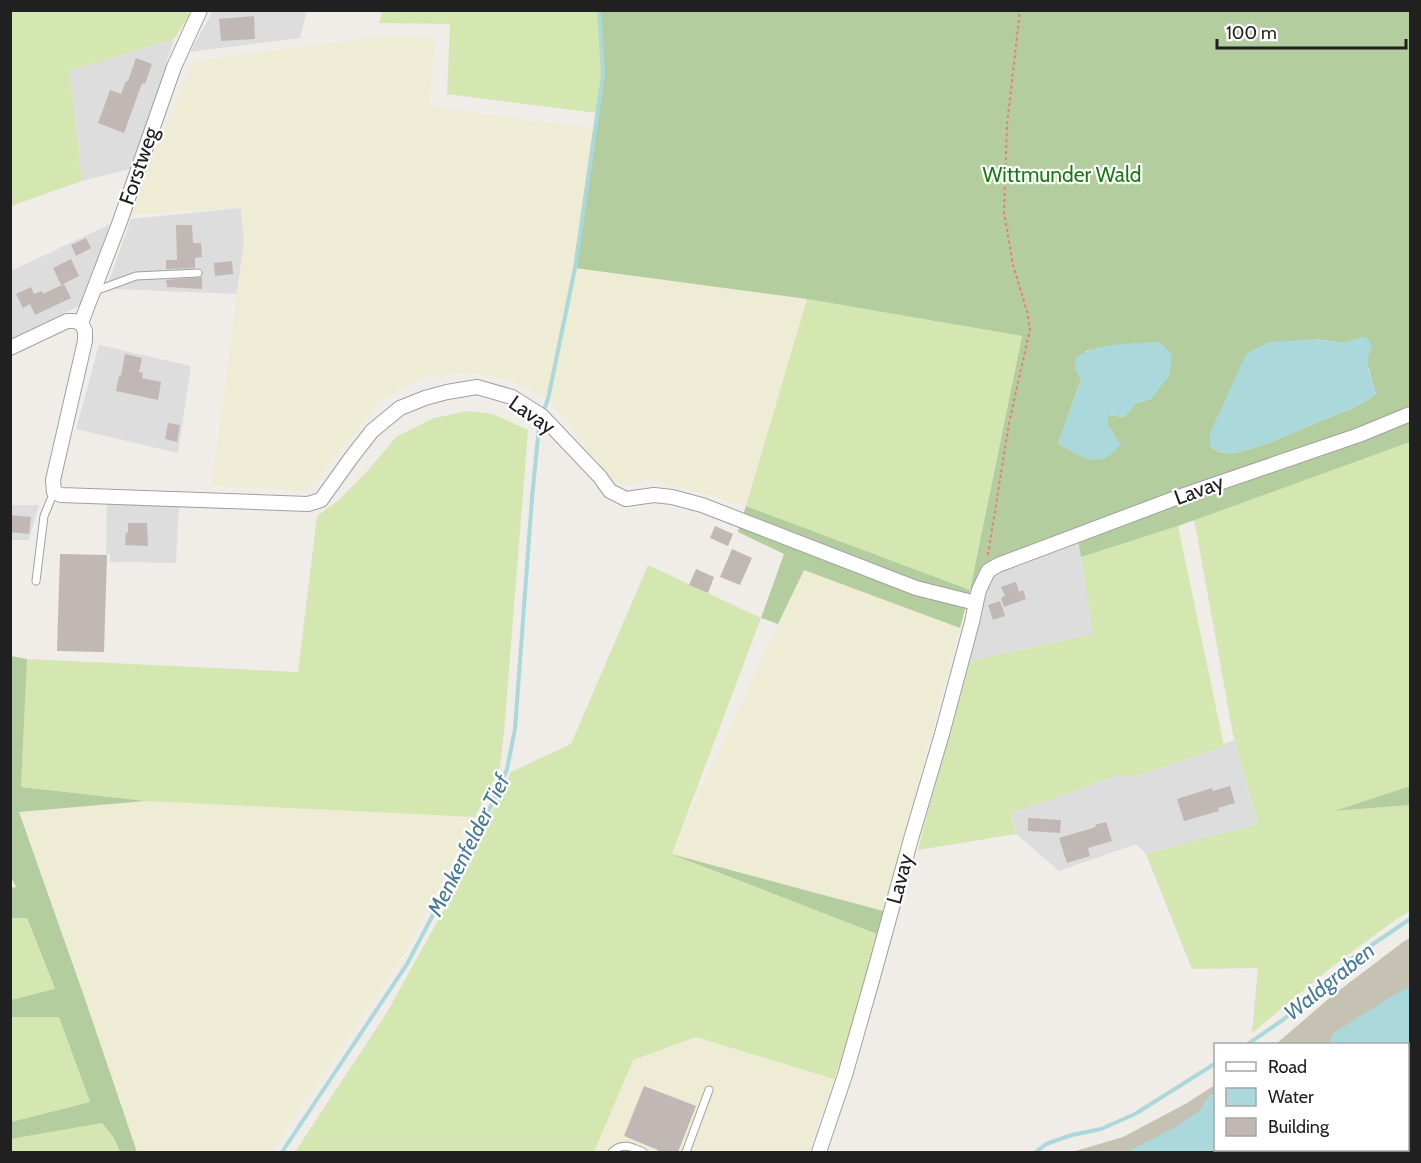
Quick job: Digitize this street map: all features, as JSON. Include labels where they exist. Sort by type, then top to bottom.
[{"type":"street","name":"Forstweg","points":[[54,492],[53,480],[85,341],[85,331],[81,323],[119,224],[174,67],[200,10]]},
{"type":"street","points":[[10,348],[67,321],[81,323]]},
{"type":"street","name":"Lavay","points":[[54,492],[61,495],[308,504],[321,500],[372,431],[400,408],[447,392],[477,387],[512,397],[542,416],[600,477],[609,491],[626,499],[654,495],[702,505],[916,588],[976,603]]},
{"type":"street","name":"Lavay","points":[[819,1152],[845,1075],[948,712],[979,590],[988,571],[998,565],[1181,496],[1359,435],[1410,414]]},
{"type":"lane","points":[[93,292],[136,276],[198,273]]},
{"type":"lane","points":[[36,581],[44,516],[54,492]]},
{"type":"lane","points":[[686,1152],[709,1090]]},
{"type":"lane","points":[[612,1152],[615,1149],[629,1146],[643,1152]]},
{"type":"path","points":[[988,571],[988,554],[1009,423],[1030,329],[1013,265],[1004,212],[1007,125],[1020,10]]},
{"type":"shaded area","points":[[213,11],[307,11],[300,38],[190,52]]},
{"type":"shaded area","points":[[435,37],[429,107],[595,129],[575,268],[807,299],[746,506],[651,479],[626,486],[611,479],[548,399],[511,380],[470,372],[428,376],[397,390],[378,404],[307,491],[212,485],[244,241],[241,208],[129,214],[192,62],[370,38]]},
{"type":"shaded area","points":[[174,39],[134,168],[82,181],[68,71]]},
{"type":"shaded area","points":[[241,208],[244,241],[237,294],[114,289],[109,281],[131,219]]},
{"type":"shaded area","points":[[110,224],[81,305],[11,339],[11,271]]},
{"type":"shaded area","points":[[99,345],[191,366],[178,453],[76,429]]},
{"type":"shaded area","points":[[107,502],[179,506],[176,563],[110,562],[110,554],[106,554]]},
{"type":"shaded area","points":[[11,505],[39,505],[29,540],[11,540]]},
{"type":"shaded area","points":[[1078,539],[1094,634],[966,662],[989,569]]},
{"type":"shaded area","points":[[804,569],[960,628],[883,911],[671,854]]},
{"type":"shaded area","points":[[1234,740],[1258,825],[1146,854],[1136,844],[1059,871],[1016,834],[1010,814],[1118,775],[1134,777]]},
{"type":"shaded area","points":[[146,801],[475,817],[403,956],[271,1152],[137,1152],[19,812]]},
{"type":"shaded area","points":[[1410,938],[1410,1152],[1072,1152],[1123,1137],[1187,1103],[1214,1086],[1214,1151],[1409,1151],[1409,1043],[1277,1043],[1333,995]]},
{"type":"shaded area","points":[[696,1037],[834,1079],[808,1152],[594,1152],[633,1059]]},
{"type":"green space","points":[[11,11],[183,11],[190,14],[174,39],[69,71],[82,181],[11,206]]},
{"type":"green space","points":[[382,11],[599,11],[603,74],[597,113],[447,94],[450,24],[379,23]]},
{"type":"green space","name":"Wittmunder Wald","points":[[599,11],[1410,11],[1410,442],[1178,526],[1081,557],[1078,540],[988,571],[970,590],[1022,336],[807,299],[575,268],[603,74]],"holes":[[[1315,339],[1344,343],[1367,358],[1376,394],[1348,410],[1252,448],[1225,453],[1210,446]],[[1159,342],[1159,388],[1151,399],[1136,403],[1124,417],[1107,415],[1108,425],[1120,445],[1058,444],[1081,379],[1086,351],[1109,346]]]},
{"type":"green space","points":[[807,299],[1022,336],[970,590],[746,506]]},
{"type":"green space","points":[[469,411],[493,414],[528,430],[500,767],[475,817],[146,801],[21,787],[27,659],[298,672],[317,516],[339,500],[396,437],[434,418]]},
{"type":"green space","points":[[1410,442],[1410,786],[1338,811],[1410,805],[1410,911],[1333,966],[1252,1033],[1258,968],[1192,969],[1146,854],[1258,824],[1234,740],[1194,519]]},
{"type":"green space","points":[[746,506],[970,590],[960,628],[804,570],[778,624],[761,618],[784,554],[738,532]]},
{"type":"green space","points":[[1178,526],[1224,746],[1134,777],[1118,775],[1010,814],[1016,834],[918,850],[966,662],[1093,634],[1081,557]]},
{"type":"green space","points":[[648,565],[761,618],[672,854],[877,934],[847,1043],[834,1079],[696,1037],[633,1060],[594,1152],[295,1152],[387,1012],[446,906],[511,772],[571,744]]},
{"type":"green space","points":[[11,656],[27,659],[21,787],[146,801],[19,812],[137,1152],[120,1152],[114,1138],[102,1123],[11,1139],[11,1122],[90,1102],[59,1017],[11,1017],[11,1000],[55,989],[27,918],[11,918],[11,888],[16,887],[10,875]]},
{"type":"green space","points":[[1410,786],[1410,805],[1335,811]]},
{"type":"green space","points":[[671,854],[883,911],[877,934]]},
{"type":"green space","points":[[11,918],[27,918],[55,990],[11,1000]]},
{"type":"green space","points":[[10,1017],[59,1017],[90,1102],[11,1122]]},
{"type":"green space","points":[[102,1123],[114,1138],[120,1152],[11,1152],[11,1139]]},
{"type":"water","points":[[1362,337],[1368,339],[1372,346],[1368,365],[1376,394],[1370,399],[1252,448],[1225,453],[1210,446],[1210,433],[1246,354],[1269,342],[1315,339],[1344,343]]},
{"type":"water","points":[[1159,342],[1172,354],[1169,376],[1151,399],[1136,403],[1124,417],[1107,415],[1108,425],[1120,445],[1105,458],[1090,460],[1058,444],[1081,379],[1075,369],[1076,357],[1106,346]]},
{"type":"water","points":[[1410,986],[1410,1152],[1330,1152],[1409,1151],[1409,1043],[1329,1043],[1332,1034]]},
{"type":"water","points":[[1214,1093],[1214,1151],[1263,1152],[1127,1152],[1179,1125],[1200,1110],[1208,1097]]},
{"type":"building","points":[[254,16],[255,39],[221,41],[219,19]]},
{"type":"building","points":[[136,58],[152,64],[145,84],[142,83],[124,133],[98,123],[110,90],[121,94]]},
{"type":"building","points":[[176,225],[192,225],[193,243],[201,243],[202,257],[195,258],[195,268],[166,269],[166,260],[177,260]]},
{"type":"building","points":[[86,238],[91,248],[76,256],[71,245]]},
{"type":"building","points":[[71,259],[79,276],[61,285],[53,268]]},
{"type":"building","points":[[232,261],[233,274],[215,276],[214,263]]},
{"type":"building","points":[[202,277],[202,289],[167,287],[166,280]]},
{"type":"building","points":[[64,284],[71,298],[35,315],[30,304],[23,308],[16,294],[31,287],[34,294],[42,291],[43,294]]},
{"type":"building","points":[[125,354],[142,358],[139,372],[143,373],[142,378],[161,382],[158,400],[116,391]]},
{"type":"building","points":[[168,423],[180,425],[177,442],[165,439]]},
{"type":"building","points":[[10,515],[31,517],[29,534],[10,532]]},
{"type":"building","points":[[128,523],[147,523],[148,546],[125,545]]},
{"type":"building","points":[[715,526],[733,534],[728,546],[710,538]]},
{"type":"building","points":[[732,549],[752,558],[740,585],[720,577]]},
{"type":"building","points":[[60,554],[107,555],[104,652],[57,651]]},
{"type":"building","points":[[696,569],[714,577],[708,593],[689,585]]},
{"type":"building","points":[[1016,582],[1019,592],[1023,590],[1026,599],[1004,607],[1001,598],[1005,596],[1001,587]]},
{"type":"building","points":[[1000,601],[1005,616],[993,620],[988,605]]},
{"type":"building","points":[[1230,786],[1235,803],[1218,808],[1219,811],[1184,821],[1177,799],[1212,788],[1213,791]]},
{"type":"building","points":[[1028,818],[1061,820],[1060,833],[1028,831]]},
{"type":"building","points":[[1106,822],[1112,841],[1088,848],[1090,856],[1067,863],[1059,838]]},
{"type":"building","points":[[644,1086],[696,1106],[678,1152],[658,1152],[658,1150],[624,1136]]},
{"type":"waterway","points":[[545,407],[575,268],[603,74],[599,10]]},
{"type":"waterway","name":"Menkenfelder Tief","points":[[282,1152],[407,964],[494,800],[507,769],[515,729],[539,426]]},
{"type":"waterway","name":"Waldgraben","points":[[1249,1043],[1284,1019],[1351,959],[1410,919]]},
{"type":"waterway","name":"Waldgraben","points":[[1036,1152],[1046,1144],[1072,1135],[1101,1129],[1135,1114],[1214,1064]]}]
